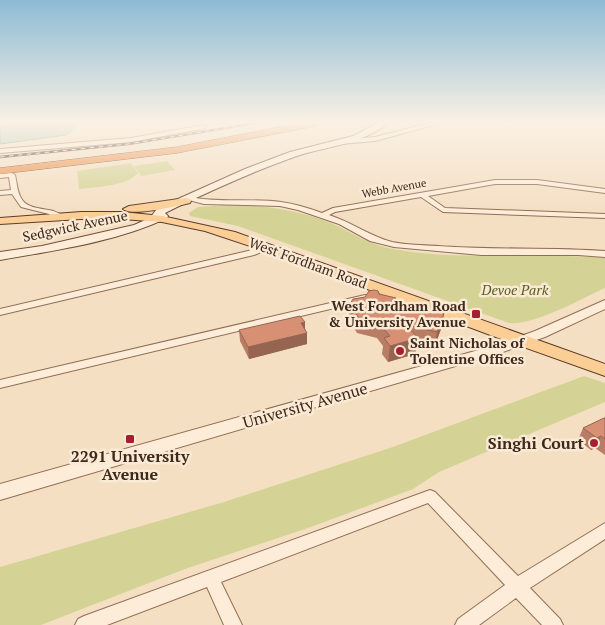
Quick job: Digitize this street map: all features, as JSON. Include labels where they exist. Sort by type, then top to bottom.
[{"type":"highway","points":[[0,165],[130,152]]},
{"type":"highway","points":[[0,174],[157,152]]},
{"type":"main road","name":"Sedgwick Avenue","points":[[0,256],[42,249],[132,229],[170,214],[181,207],[187,200],[233,178],[300,152]]},
{"type":"main road","points":[[63,217],[157,206],[187,200]]},
{"type":"main road","name":"West Fordham Road","points":[[0,221],[111,215],[156,218],[224,232],[522,342],[605,370]]},
{"type":"street","points":[[0,174],[12,175],[16,192],[22,204],[63,217]]},
{"type":"street","name":"Webb Avenue","points":[[324,215],[333,210],[484,183],[537,182],[605,191]]},
{"type":"street","points":[[0,193],[16,192]]},
{"type":"street","points":[[421,194],[443,210],[605,216]]},
{"type":"street","points":[[187,200],[280,204],[324,215],[342,222],[373,239],[394,245],[481,252],[578,252],[605,254]]},
{"type":"street","points":[[0,312],[251,254],[266,247]]},
{"type":"street","points":[[0,384],[364,298],[381,289]]},
{"type":"street","name":"University Avenue","points":[[0,492],[522,342],[605,304]]},
{"type":"street","points":[[84,625],[430,496],[554,625]]},
{"type":"street","points":[[464,625],[518,586],[605,530]]},
{"type":"street","points":[[211,578],[233,625]]},
{"type":"green space","points":[[167,161],[175,170],[141,176],[134,166]]},
{"type":"green space","points":[[131,163],[138,173],[127,181],[79,189],[77,171]]},
{"type":"green space","name":"Devoe Park","points":[[228,205],[265,207],[302,213],[326,221],[380,246],[414,252],[469,256],[578,256],[605,258],[605,288],[544,316],[519,323],[509,323],[238,226],[190,216],[189,213],[198,207]]},
{"type":"green space","points":[[584,376],[605,383],[605,402],[439,472],[413,489],[311,527],[185,569],[41,625],[0,625],[0,567],[224,502],[390,448]]},
{"type":"building","points":[[369,291],[378,291],[379,294],[396,298],[394,302],[444,313],[437,332],[406,325],[418,338],[390,346],[384,338],[390,336],[378,322],[358,317],[350,304],[353,299],[365,297]]},
{"type":"building","points":[[300,316],[305,322],[301,323],[307,333],[248,347],[239,330]]},
{"type":"building","points":[[604,418],[605,439],[601,436],[597,438],[583,428]]},
{"type":"railway","points":[[0,157],[48,152]]},
{"type":"place","name":"West Fordham Road & University Avenue","points":[[476,314]]},
{"type":"place","name":"Saint Nicholas of Tolentine Offices","points":[[400,351]]},
{"type":"place","name":"2291 University Avenue","points":[[130,439]]},
{"type":"place","name":"Singhi Court","points":[[594,443]]}]
